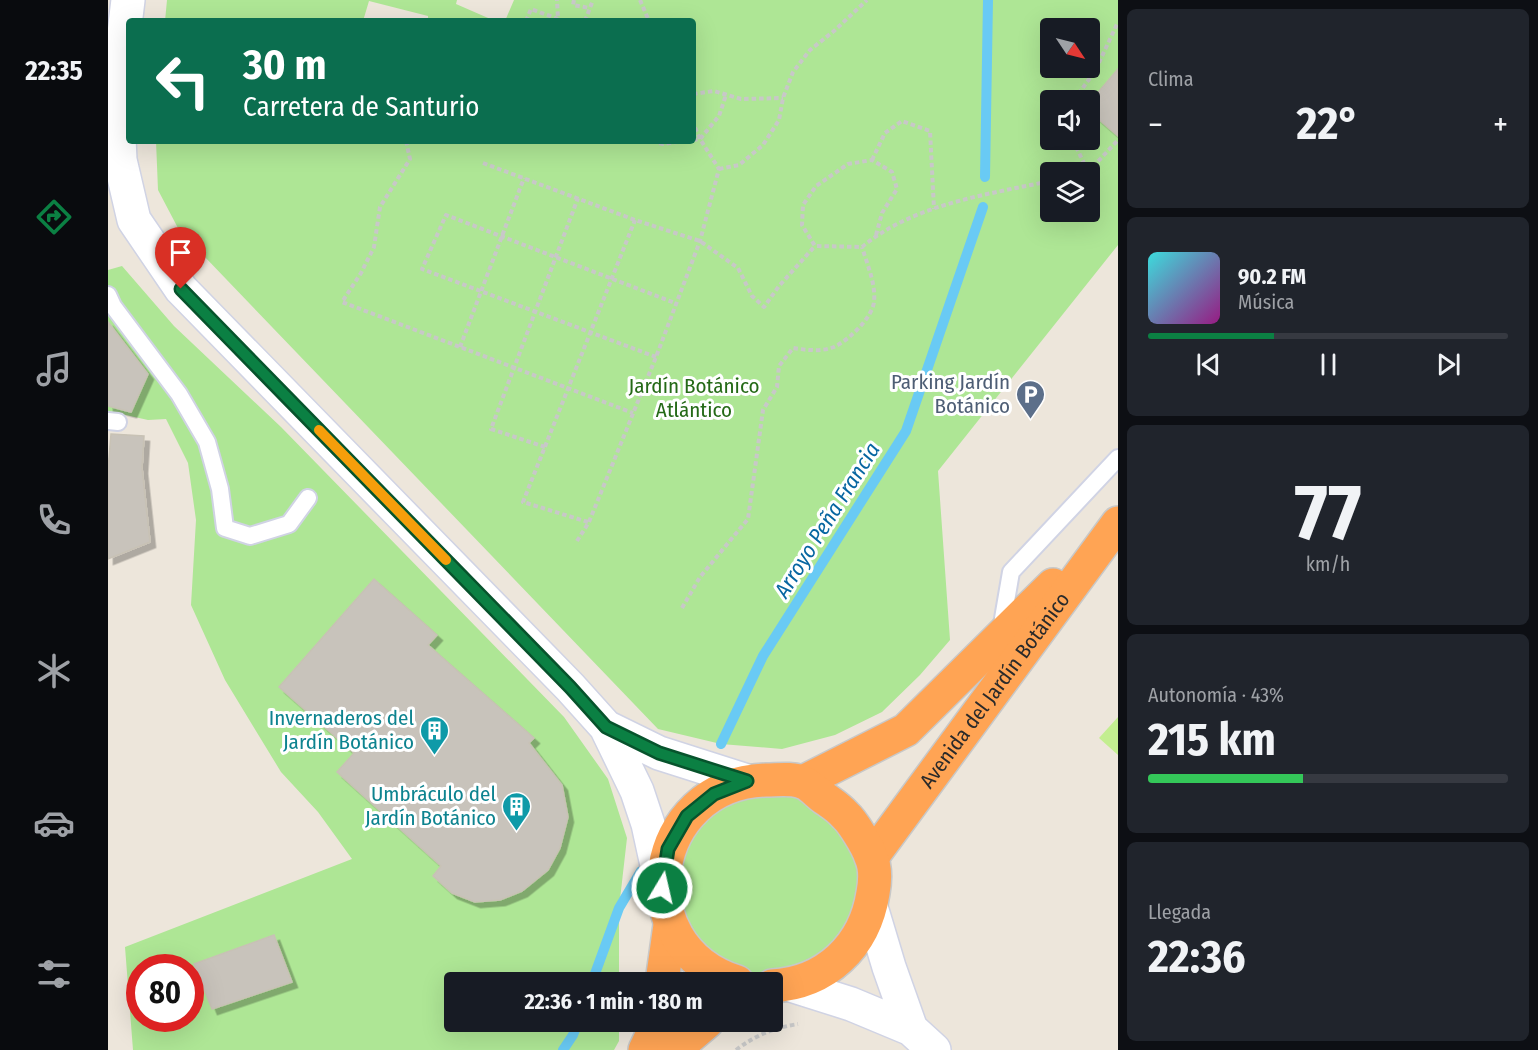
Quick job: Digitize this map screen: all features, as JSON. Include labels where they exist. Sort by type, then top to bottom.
[{"type":"highway","name":"Avenida del Jardín Botánico","points":[[803,782],[906,730],[1118,521]]},
{"type":"highway","name":"Avenida del Jardín Botánico","points":[[872,857],[1118,521]]},
{"type":"highway","points":[[663,972],[670,925],[662,888],[668,849],[687,816],[714,794],[747,781],[803,782],[846,816],[872,857],[875,880],[871,907],[861,933],[844,956],[820,974],[783,986]]},
{"type":"highway","points":[[670,925],[690,955],[713,972]]},
{"type":"highway","points":[[645,1050],[654,1032]]},
{"type":"highway","points":[[674,1050],[695,1032]]},
{"type":"street","points":[[128,0],[117,92],[120,160],[134,220],[181,289],[562,678],[606,727],[637,791],[648,824],[662,888]]},
{"type":"street","points":[[606,727],[659,753],[747,781]]},
{"type":"street","points":[[871,907],[889,967],[923,1040]]},
{"type":"street","points":[[783,986],[851,1004],[923,1040]]},
{"type":"lane","points":[[108,295],[113,306],[179,394],[207,442],[220,489],[225,528],[250,536],[289,524],[308,498]]},
{"type":"lane","points":[[999,638],[1011,572],[1118,458]]},
{"type":"path","points":[[557,0],[558,18]]},
{"type":"path","points":[[574,0],[573,5],[589,8]]},
{"type":"path","points":[[586,18],[593,0]]},
{"type":"path","points":[[640,0],[648,18]]},
{"type":"path","points":[[719,169],[739,165],[763,145],[779,120],[783,98],[793,72],[810,50],[867,0]]},
{"type":"path","points":[[527,18],[531,9],[555,18]]},
{"type":"path","points":[[1081,90],[1095,71],[1118,22]]},
{"type":"path","points":[[696,94],[714,91],[741,99],[783,98]]},
{"type":"path","points":[[696,140],[700,139],[719,116],[726,94]]},
{"type":"path","points":[[872,160],[885,133],[902,121],[930,131],[933,209]]},
{"type":"path","points":[[578,541],[589,522],[700,242],[719,169],[696,130]]},
{"type":"path","points":[[1097,162],[1118,140]]},
{"type":"path","points":[[407,144],[410,159],[380,207],[374,247],[361,273],[342,302],[633,413]]},
{"type":"path","points":[[816,246],[802,225],[803,205],[816,186],[848,164],[872,160],[892,172],[897,189],[882,213],[876,235]]},
{"type":"path","points":[[483,163],[700,242],[738,268],[752,296],[764,307],[778,286],[816,246],[862,247],[876,235],[902,221],[933,209],[1040,183]]},
{"type":"path","points":[[460,347],[524,178]]},
{"type":"path","points":[[545,447],[491,429],[578,198]]},
{"type":"path","points":[[656,357],[422,269],[446,215],[675,303]]},
{"type":"path","points":[[589,522],[524,502],[635,220]]},
{"type":"path","points":[[682,608],[700,577],[748,519],[763,410],[777,387],[780,366],[793,348],[811,351],[834,347],[864,324],[874,303],[871,276],[862,247]]},
{"type":"path","points":[[736,1050],[774,1028],[802,1023]]},
{"type":"green space","points":[[167,0],[457,0],[456,4],[488,18],[428,18],[428,16],[369,1],[364,18],[165,18]]},
{"type":"green space","name":"Jardín Botánico Atlántico","points":[[514,0],[1118,0],[1118,245],[938,471],[950,640],[920,675],[882,712],[835,735],[782,749],[721,744],[658,729],[179,230],[158,190],[156,144],[696,144],[696,18],[506,18]]},
{"type":"green space","points":[[122,266],[174,326],[281,427],[564,717],[608,779],[627,838],[619,908],[619,972],[444,972],[444,1032],[619,1032],[619,1041],[614,1050],[133,1050],[132,1032],[204,1032],[204,954],[126,954],[126,960],[125,947],[352,859],[318,812],[281,772],[225,680],[191,605],[196,520],[188,463],[166,419],[148,420],[108,411],[108,270]]},
{"type":"green space","points":[[1118,717],[1118,755],[1099,738]]},
{"type":"green space","points":[[782,780],[872,857],[861,933],[783,976],[783,972],[720,972],[690,955],[668,850],[687,816]]},
{"type":"building","points":[[1118,69],[1118,136],[1100,120],[1100,90]]},
{"type":"building","points":[[108,322],[148,374],[131,412],[108,406]]},
{"type":"building","points":[[111,434],[144,436],[142,468],[150,542],[108,559],[108,470]]},
{"type":"building","points":[[374,579],[437,635],[428,645],[534,738],[529,743],[562,785],[568,817],[560,848],[548,870],[522,891],[500,900],[475,902],[452,893],[433,876],[441,866],[337,772],[354,753],[279,687]]},
{"type":"building","points":[[274,935],[292,982],[212,1009],[204,989],[204,960]]},
{"type":"waterway","name":"Arroyo Peña Francia","points":[[985,177],[988,0]]},
{"type":"waterway","name":"Arroyo Peña Francia","points":[[721,744],[763,656],[906,431],[983,207]]},
{"type":"waterway","name":"Arroyo Peña Francia","points":[[596,972],[619,908],[641,871]]},
{"type":"waterway","name":"Arroyo Peña Francia","points":[[563,1050],[574,1032]]},
{"type":"slow traffic","points":[[319,430],[446,560]]},
{"type":"place","name":"Parking Jardín Botánico","points":[[1031,420]]},
{"type":"place","name":"Invernaderos del Jardín Botánico","points":[[435,756]]},
{"type":"place","name":"Umbráculo del Jardín Botánico","points":[[517,832]]},
{"type":"route","points":[[181,289],[570,687],[606,727],[659,753],[747,781],[714,794],[687,816],[668,849],[662,888]]}]
